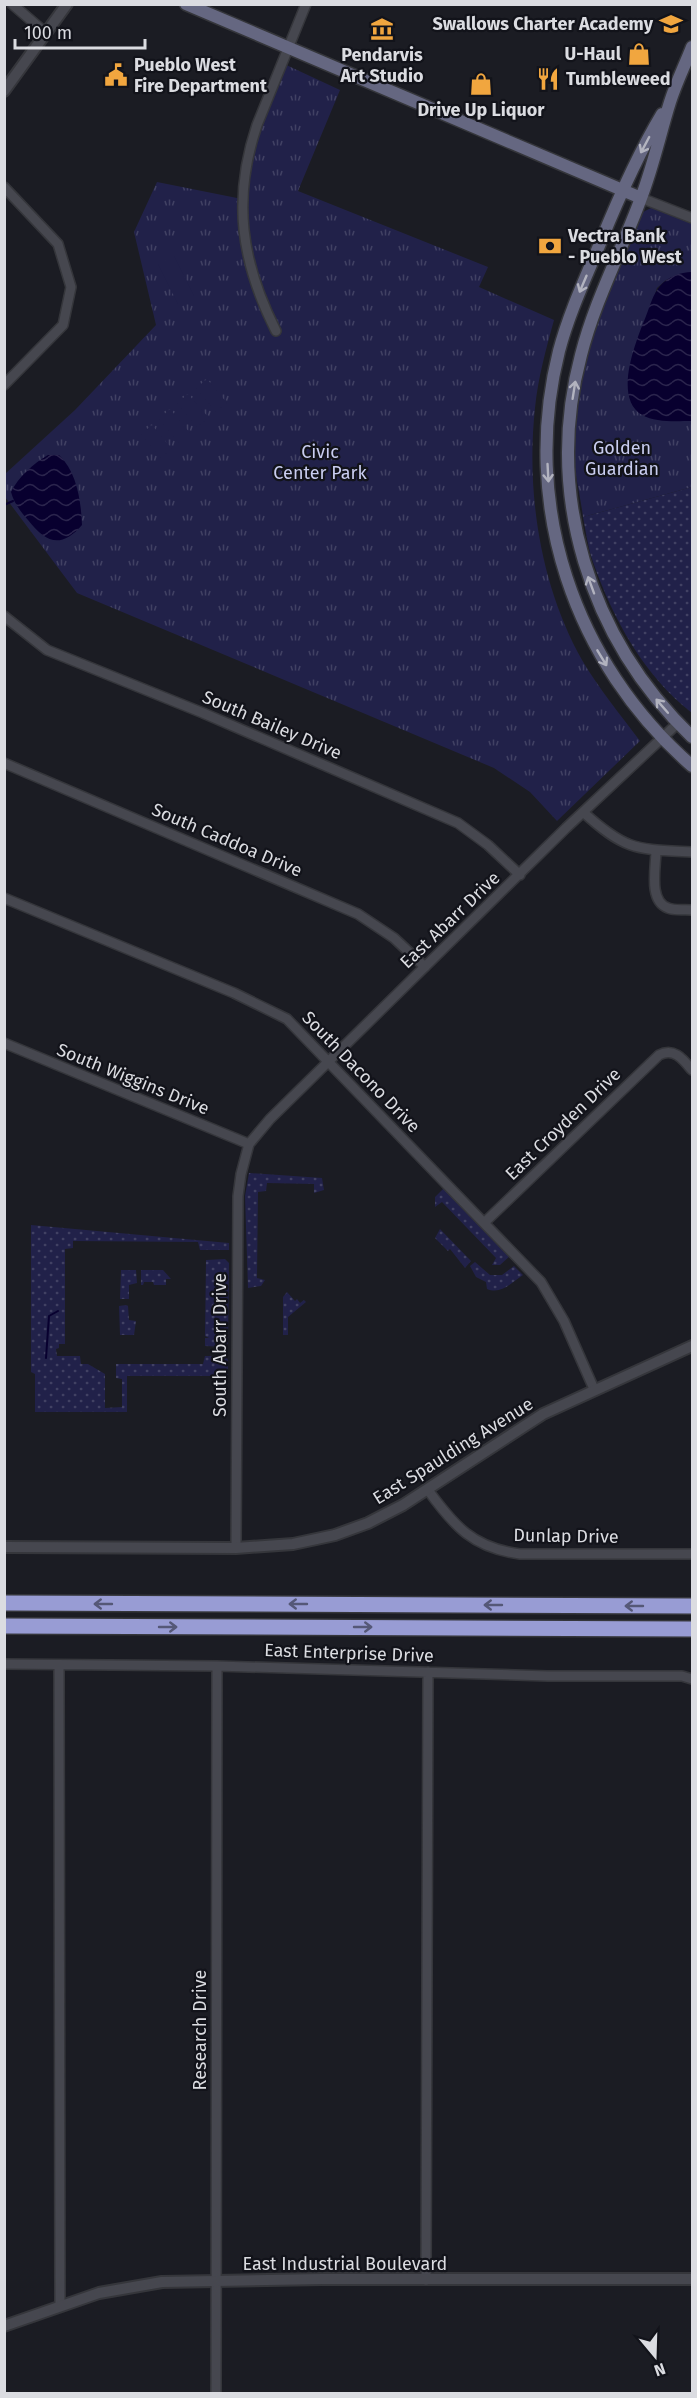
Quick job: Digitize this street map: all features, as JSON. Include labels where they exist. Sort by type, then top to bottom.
[{"type":"highway","points":[[4,1603],[693,1606]]},
{"type":"highway","points":[[4,1626],[693,1629]]},
{"type":"main road","points":[[186,4],[641,198]]},
{"type":"main road","points":[[693,47],[670,100],[622,191],[576,301],[559,351],[548,431],[548,484],[560,557],[581,618],[597,650],[620,687],[662,738],[693,766]]},
{"type":"main road","points":[[670,100],[641,198],[596,309],[580,357],[570,416],[569,474],[581,552],[600,609],[616,640],[643,682],[693,737]]},
{"type":"street","points":[[12,4],[47,34]]},
{"type":"street","points":[[4,91],[67,4]]},
{"type":"street","points":[[276,331],[259,295],[249,263],[243,232],[242,199],[250,146],[306,4]]},
{"type":"street","points":[[4,187],[58,244],[71,287],[63,325],[4,385]]},
{"type":"street","points":[[641,198],[693,218]]},
{"type":"street","name":"South Bailey Drive","points":[[4,616],[47,650],[458,823],[488,844],[520,875]]},
{"type":"street","name":"East Abarr Drive","points":[[249,1144],[270,1119],[583,812],[678,723]]},
{"type":"street","name":"South Caddoa Drive","points":[[4,763],[358,914],[394,938],[425,967]]},
{"type":"street","points":[[583,812],[624,844],[657,850],[693,852]]},
{"type":"street","points":[[657,850],[655,890],[658,899],[668,908],[693,910]]},
{"type":"street","name":"South Dacono Drive","points":[[4,898],[234,993],[286,1019],[526,1264],[549,1293],[594,1389]]},
{"type":"street","name":"South Wiggins Drive","points":[[4,1043],[249,1144]]},
{"type":"street","name":"East Croyden Drive","points":[[485,1222],[653,1060],[665,1052],[678,1055],[693,1070]]},
{"type":"street","name":"South Abarr Drive","points":[[236,1548],[237,1213],[241,1174],[249,1144]]},
{"type":"street","name":"East Spaulding Avenue","points":[[4,1547],[236,1548],[293,1544],[335,1535],[384,1516],[428,1490],[532,1419],[693,1346]]},
{"type":"street","name":"Dunlap Drive","points":[[428,1490],[442,1510],[471,1538],[501,1551],[519,1554],[693,1554]]},
{"type":"street","name":"East Enterprise Drive","points":[[4,1664],[217,1665],[693,1678]]},
{"type":"street","points":[[59,1665],[60,2305]]},
{"type":"street","name":"Research Drive","points":[[216,2394],[217,1665]]},
{"type":"street","points":[[426,2280],[428,1672]]},
{"type":"street","name":"East Industrial Boulevard","points":[[4,2326],[99,2293],[144,2284],[216,2281],[693,2279]]},
{"type":"green space","name":"Civic Center Park","points":[[282,63],[340,90],[298,191],[488,267],[479,287],[554,320],[545,353],[535,408],[533,472],[539,537],[556,601],[582,660],[640,741],[557,821],[530,792],[494,768],[77,593],[5,497],[5,474],[75,410],[156,325],[134,232],[157,182],[242,199],[246,163]]},
{"type":"green space","name":"Golden Guardian","points":[[653,207],[692,223],[692,272],[666,280],[657,288],[628,379],[630,397],[634,407],[644,416],[692,421],[692,487],[583,517],[573,449],[575,407],[580,378],[596,322],[618,268],[643,212]]},
{"type":"green space","points":[[174,256],[194,296],[178,304],[158,264]]},
{"type":"green space","points":[[207,379],[227,403],[216,412],[196,388]]},
{"type":"green space","points":[[188,394],[209,418],[197,427],[177,403]]},
{"type":"green space","points":[[170,409],[190,433],[179,443],[159,419]]},
{"type":"green space","points":[[152,425],[172,449],[161,458],[141,434]]},
{"type":"green space","points":[[692,487],[692,713],[659,682],[620,625],[593,562],[583,517]]},
{"type":"green space","points":[[249,1173],[322,1178],[324,1190],[314,1193],[314,1184],[267,1183],[266,1191],[258,1192],[257,1278],[265,1280],[261,1286],[248,1288],[245,1196]]},
{"type":"green space","points":[[444,1188],[510,1256],[500,1265],[492,1265],[496,1258],[442,1202],[435,1207],[435,1197]]},
{"type":"green space","points":[[31,1225],[229,1243],[229,1250],[200,1250],[198,1242],[73,1241],[73,1248],[65,1249],[65,1344],[59,1344],[59,1348],[56,1349],[57,1356],[80,1356],[81,1364],[88,1364],[105,1374],[105,1408],[122,1407],[122,1379],[116,1378],[116,1364],[203,1364],[205,1356],[225,1356],[228,1360],[228,1376],[127,1376],[127,1412],[35,1412],[35,1374],[31,1372]]},
{"type":"green space","points":[[440,1229],[471,1261],[465,1268],[450,1249],[448,1251],[435,1238]]},
{"type":"green space","points":[[225,1259],[229,1263],[228,1343],[225,1347],[205,1346],[205,1338],[209,1338],[205,1336],[206,1260]]},
{"type":"green space","points":[[475,1262],[490,1275],[502,1275],[514,1266],[523,1275],[501,1289],[487,1289],[486,1282],[476,1277],[470,1266]]},
{"type":"green space","points":[[121,1270],[136,1270],[137,1283],[129,1285],[129,1299],[120,1299]]},
{"type":"green space","points":[[141,1270],[163,1270],[171,1279],[166,1279],[166,1285],[144,1282],[141,1285]]},
{"type":"green space","points":[[287,1292],[295,1301],[297,1299],[300,1303],[304,1300],[306,1302],[288,1317],[288,1335],[283,1335],[283,1297]]},
{"type":"green space","points":[[126,1305],[129,1320],[136,1321],[134,1335],[120,1335],[119,1306]]},
{"type":"water","points":[[692,272],[692,421],[648,418],[633,407],[629,395],[629,367],[637,339],[658,289],[670,278]]},
{"type":"water","points":[[48,455],[59,455],[65,462],[74,478],[81,506],[82,525],[67,538],[60,540],[47,538],[41,534],[22,513],[11,492],[27,471]]},
{"type":"waterway","points":[[4,505],[13,501]]},
{"type":"waterway","points":[[46,1358],[49,1316],[58,1311]]},
{"type":"place","name":"Swallows Charter Academy","points":[[671,24]]},
{"type":"place","name":"Pendarvis Art Studio","points":[[382,29]]},
{"type":"place","name":"U-Haul","points":[[639,54]]},
{"type":"place","name":"Pueblo West Fire Department","points":[[116,75]]},
{"type":"place","name":"Tumbleweed","points":[[548,79]]},
{"type":"place","name":"Drive Up Liquor","points":[[481,84]]},
{"type":"place","name":"Vectra Bank - Pueblo West","points":[[550,246]]}]
